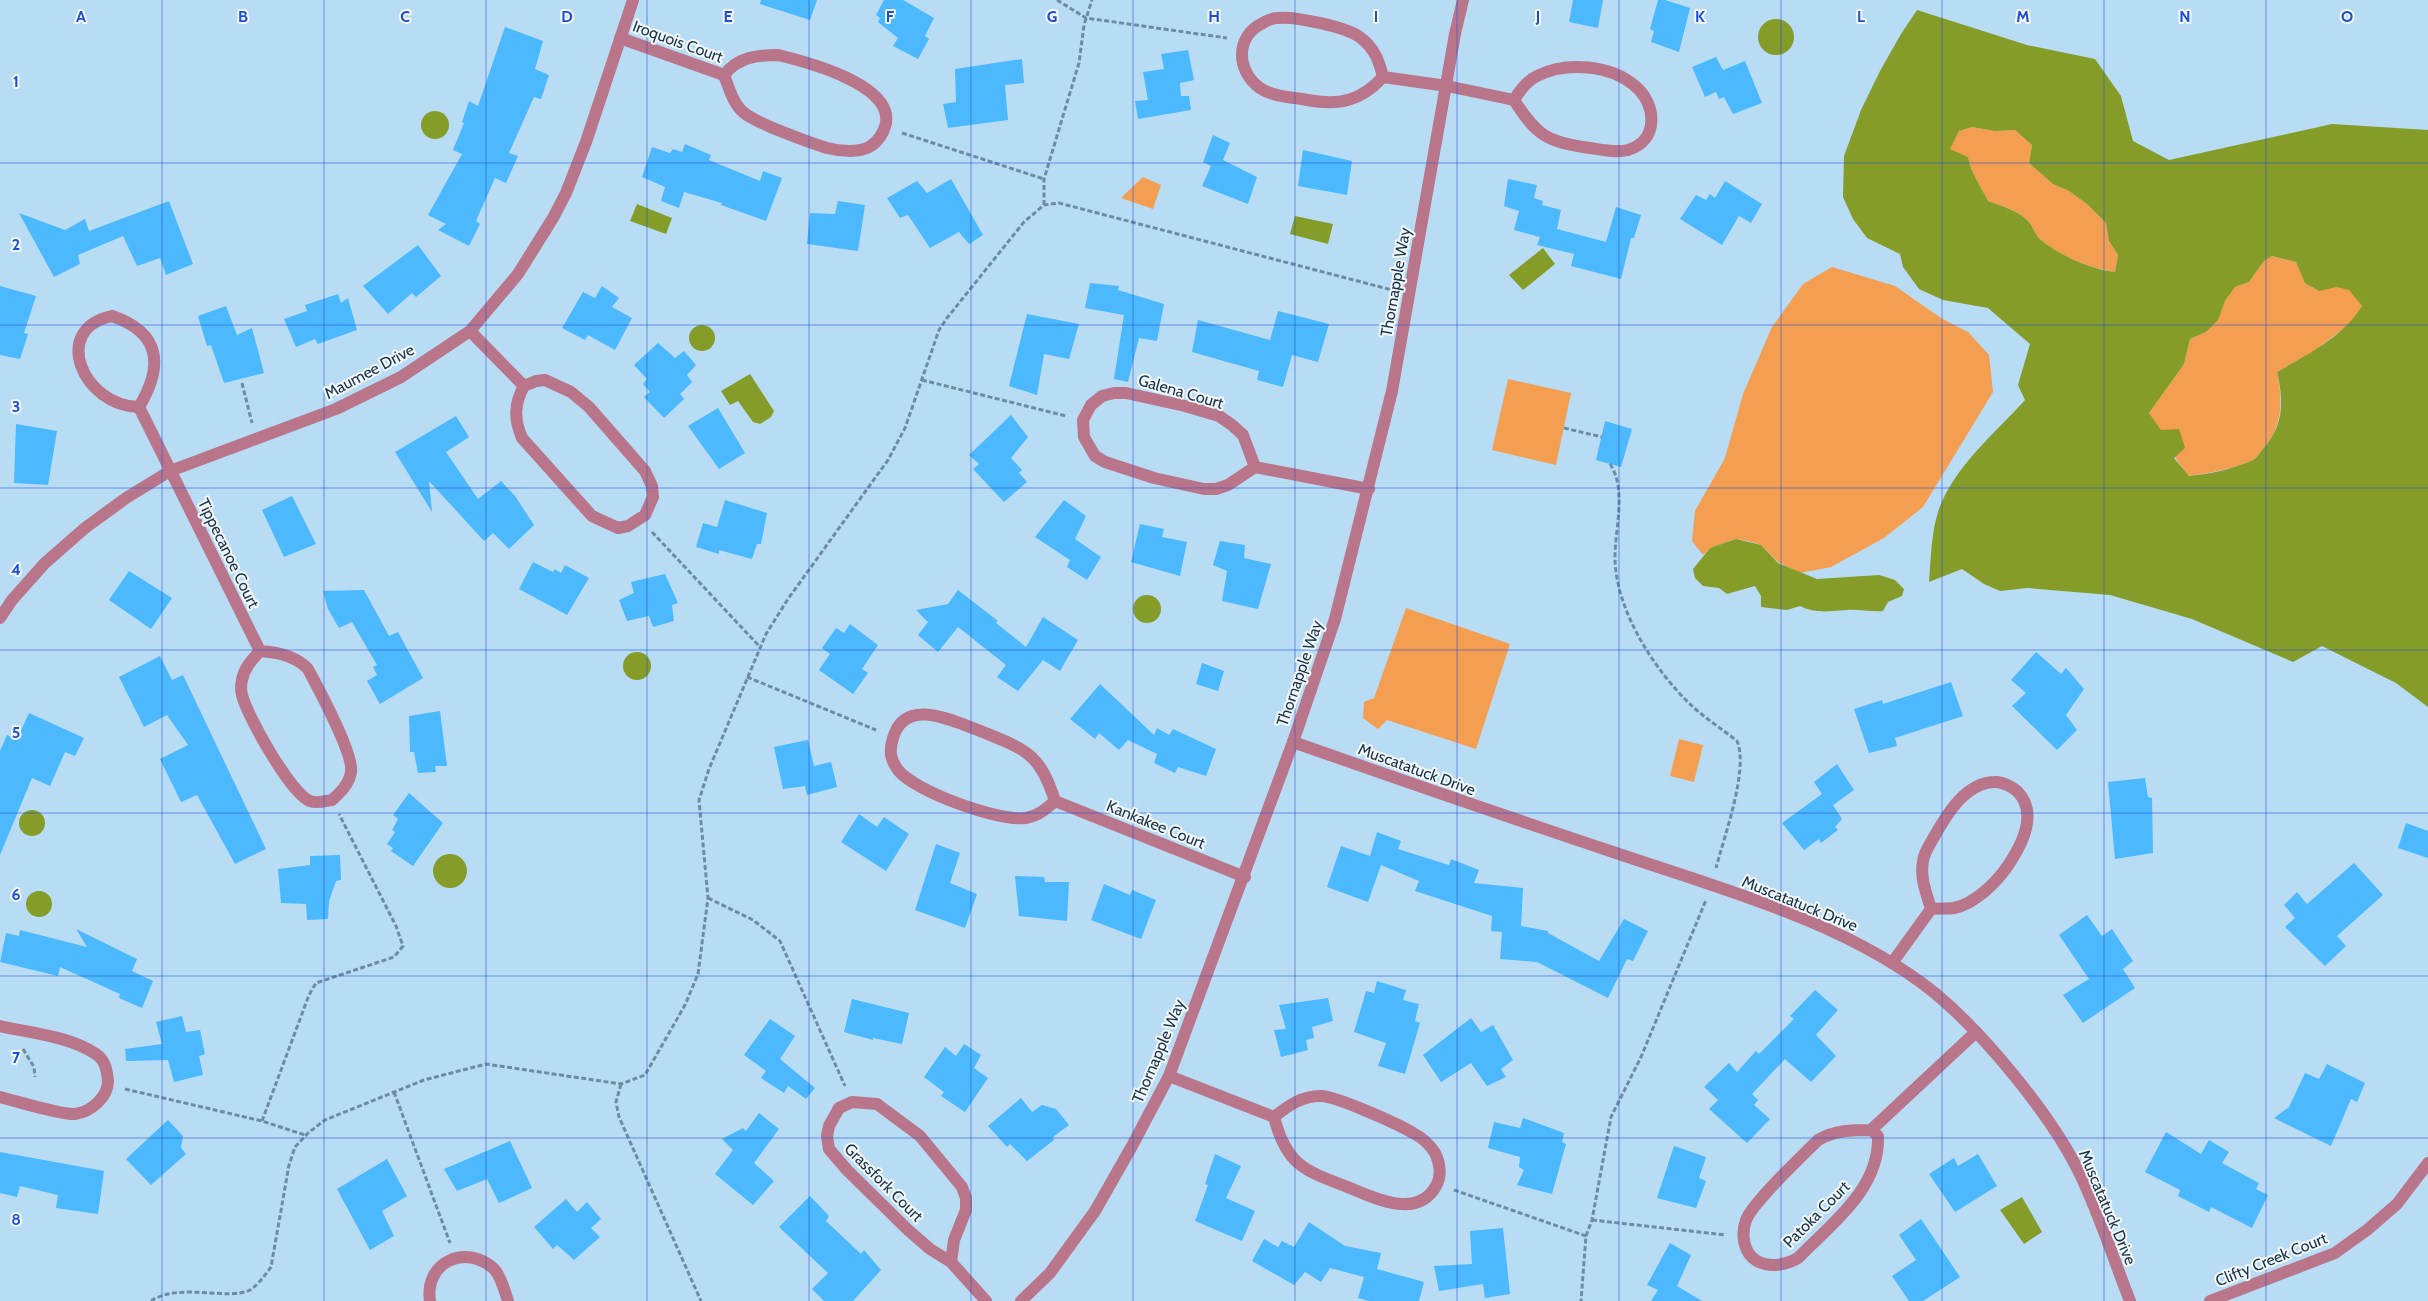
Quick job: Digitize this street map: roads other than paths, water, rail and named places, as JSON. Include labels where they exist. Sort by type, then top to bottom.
[{"type":"street","name":"Maumee Drive","points":[[0,618],[12,600],[45,563],[85,528],[126,498],[170,471],[336,409],[401,377],[470,331],[518,274],[553,218],[586,142],[632,0]]},
{"type":"street","name":"Thornapple Way","points":[[1021,1301],[1050,1272],[1095,1211],[1169,1076],[1245,877],[1335,619],[1392,391],[1447,86],[1454,34],[1463,0]]},
{"type":"street","points":[[1277,18],[1335,26],[1361,37],[1375,52],[1383,77],[1370,91],[1334,103],[1284,97],[1261,89],[1251,80],[1241,57],[1245,40],[1251,31],[1257,26],[1277,18]]},
{"type":"street","name":"Iroquois Court","points":[[620,38],[724,75]]},
{"type":"street","name":"Iroquois Court","points":[[778,55],[795,59],[842,75],[873,93],[882,103],[887,116],[885,128],[880,138],[868,148],[850,151],[828,148],[763,123],[743,112],[732,97],[724,75],[731,66],[750,56],[778,55]]},
{"type":"street","points":[[1383,77],[1447,86],[1514,100],[1530,124],[1541,135],[1555,141],[1582,147],[1615,152],[1630,149],[1646,136],[1651,128],[1651,109],[1636,86],[1618,75],[1595,68],[1564,68],[1549,71],[1537,76],[1522,87],[1514,100]]},
{"type":"street","points":[[112,316],[135,325],[150,344],[154,371],[152,384],[139,407],[124,407],[104,397],[85,377],[78,347],[90,325],[100,319],[112,316]]},
{"type":"street","points":[[470,331],[524,386]]},
{"type":"street","points":[[545,380],[571,392],[589,406],[639,464],[652,486],[653,497],[645,515],[628,526],[618,528],[592,516],[522,438],[517,426],[516,404],[524,386],[536,381],[545,380]]},
{"type":"street","name":"Galena Court","points":[[1114,393],[1126,393],[1185,406],[1219,416],[1232,425],[1243,436],[1255,467],[1228,485],[1216,489],[1204,489],[1154,478],[1104,462],[1095,456],[1084,437],[1084,420],[1092,405],[1102,396],[1114,393]]},
{"type":"street","name":"Tippecanoe Court","points":[[139,407],[260,650]]},
{"type":"street","points":[[1255,467],[1369,489]]},
{"type":"street","points":[[260,650],[285,655],[303,663],[308,669],[351,763],[349,780],[342,791],[332,800],[310,801],[292,786],[249,712],[242,695],[242,680],[247,666],[260,650]]},
{"type":"street","points":[[921,714],[937,715],[999,738],[1026,750],[1043,771],[1055,801],[1043,812],[1026,818],[1000,817],[951,800],[916,786],[905,779],[897,769],[889,751],[893,737],[900,722],[921,714]]},
{"type":"street","name":"Muscatatuck Drive","points":[[1293,742],[1481,809],[1712,885],[1808,921],[1850,940],[1892,963],[1936,994],[1976,1032],[2031,1097],[2079,1172],[2130,1301]]},
{"type":"street","points":[[1998,782],[2013,787],[2023,797],[2029,816],[2022,840],[2004,871],[1992,886],[1955,908],[1931,908],[1922,880],[1923,858],[1944,820],[1970,790],[1984,784],[1998,782]]},
{"type":"street","name":"Kankakee Court","points":[[1055,801],[1245,877]]},
{"type":"street","points":[[1892,963],[1931,908]]},
{"type":"street","points":[[0,1026],[59,1039],[81,1046],[98,1056],[107,1069],[108,1085],[98,1103],[87,1110],[75,1114],[0,1097]]},
{"type":"street","points":[[1871,1130],[1976,1032]]},
{"type":"street","points":[[1169,1076],[1274,1117]]},
{"type":"street","points":[[1324,1096],[1366,1111],[1414,1133],[1426,1142],[1435,1153],[1440,1167],[1437,1184],[1430,1197],[1416,1204],[1400,1204],[1375,1198],[1316,1175],[1304,1168],[1285,1149],[1274,1117],[1293,1103],[1306,1097],[1324,1096]]},
{"type":"street","name":"Grassfork Court","points":[[951,1262],[954,1240],[966,1210],[966,1198],[962,1187],[920,1136],[899,1118],[877,1104],[852,1102],[839,1108],[833,1116],[827,1136],[830,1149],[846,1170],[907,1229],[930,1249],[951,1262],[986,1301]]},
{"type":"street","name":"Patoka Court","points":[[1871,1130],[1878,1136],[1878,1147],[1874,1168],[1865,1187],[1798,1258],[1780,1265],[1757,1261],[1747,1250],[1744,1237],[1746,1220],[1753,1208],[1818,1140],[1828,1134],[1840,1131],[1871,1130]]},
{"type":"street","name":"Clifty Creek Court","points":[[2210,1301],[2334,1253],[2367,1230],[2397,1204],[2428,1163]]},
{"type":"street","points":[[430,1301],[429,1293],[432,1278],[450,1259],[462,1256],[478,1259],[495,1270],[508,1301]]}]
